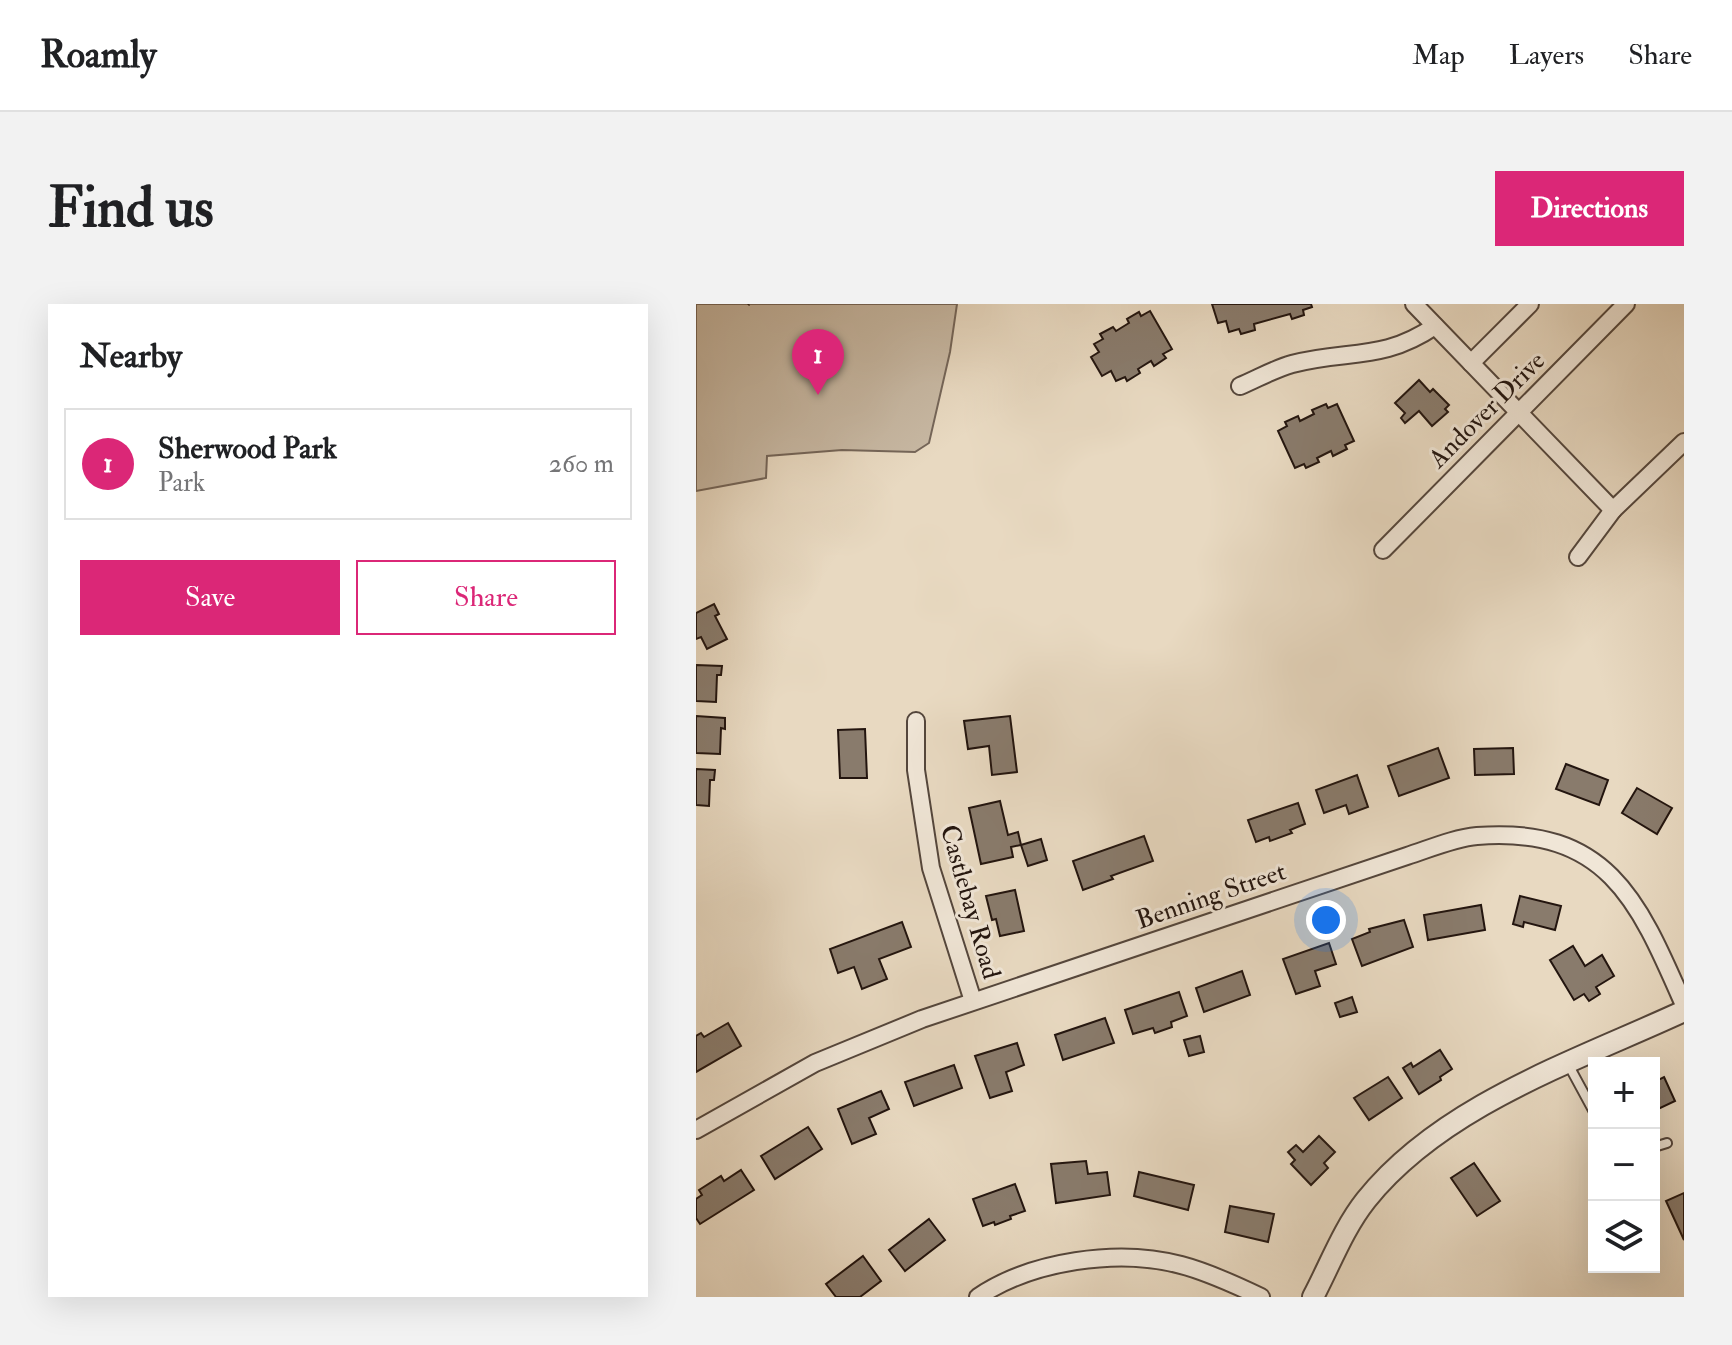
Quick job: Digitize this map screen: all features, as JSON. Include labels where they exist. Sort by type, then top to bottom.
[{"type":"street","points":[[1414,304],[1613,510]]},
{"type":"street","points":[[1471,363],[1530,304]]},
{"type":"street","name":"Andover Drive","points":[[1383,550],[1626,304]]},
{"type":"street","points":[[1240,386],[1289,365],[1400,347],[1435,326]]},
{"type":"street","points":[[1578,557],[1613,510],[1684,442]]},
{"type":"street","name":"Castlebay Road","points":[[916,721],[916,770],[931,868],[973,1001]]},
{"type":"street","name":"Benning Street","points":[[696,1130],[815,1063],[922,1019],[1475,836],[1539,838],[1584,855],[1610,874],[1638,908],[1655,939],[1684,1008]]},
{"type":"street","points":[[1313,1297],[1356,1215],[1388,1176],[1417,1150],[1499,1096],[1684,1008]]},
{"type":"street","points":[[978,1297],[1018,1276],[1043,1268],[1067,1262],[1124,1258],[1182,1265],[1261,1297]]},
{"type":"lane","points":[[1568,1064],[1588,1101]]},
{"type":"lane","points":[[1660,1145],[1667,1143]]},
{"type":"shaded area","points":[[696,304],[957,304],[950,352],[929,443],[915,452],[842,450],[767,456],[766,478],[696,491]]},
{"type":"building","points":[[1212,304],[1311,304],[1312,307],[1303,310],[1304,315],[1292,319],[1290,314],[1254,324],[1255,330],[1241,334],[1239,329],[1229,332],[1226,321],[1218,323]]},
{"type":"building","points":[[1150,311],[1172,349],[1163,354],[1166,358],[1154,366],[1151,361],[1127,381],[1125,377],[1116,381],[1111,371],[1102,376],[1091,357],[1099,352],[1094,344],[1103,339],[1100,334],[1113,327],[1116,331],[1129,323],[1127,319],[1139,312],[1141,316]]},
{"type":"building","points":[[1419,380],[1449,405],[1445,409],[1448,412],[1432,426],[1419,411],[1405,423],[1401,418],[1405,413],[1395,403]]},
{"type":"building","points":[[1326,404],[1328,408],[1337,404],[1354,441],[1345,445],[1347,449],[1333,456],[1331,451],[1317,458],[1319,462],[1306,468],[1304,464],[1295,468],[1278,431],[1287,426],[1285,422],[1298,416],[1300,421],[1314,414],[1312,410]]},
{"type":"building","points":[[714,604],[719,614],[715,616],[727,639],[707,649],[701,637],[696,639],[696,613]]},
{"type":"building","points":[[696,665],[722,666],[721,675],[717,675],[716,702],[696,701]]},
{"type":"building","points":[[696,716],[725,718],[725,729],[721,728],[720,754],[696,753]]},
{"type":"building","points":[[1010,716],[1017,772],[992,775],[989,746],[968,749],[964,721]]},
{"type":"building","points":[[865,729],[867,778],[840,778],[838,730]]},
{"type":"building","points":[[1438,748],[1449,778],[1399,796],[1388,766]]},
{"type":"building","points":[[1513,748],[1514,774],[1475,775],[1474,749]]},
{"type":"building","points":[[1566,764],[1608,780],[1599,805],[1556,789]]},
{"type":"building","points":[[696,769],[715,770],[714,780],[710,780],[709,806],[696,805]]},
{"type":"building","points":[[1357,775],[1368,807],[1349,814],[1346,805],[1324,813],[1316,790]]},
{"type":"building","points":[[1637,788],[1672,808],[1657,834],[1622,813]]},
{"type":"building","points":[[1000,801],[1008,835],[1018,832],[1021,845],[1011,847],[1013,857],[981,864],[969,808]]},
{"type":"building","points":[[1298,803],[1305,824],[1290,830],[1292,833],[1270,841],[1269,837],[1256,842],[1248,820]]},
{"type":"building","points":[[1144,836],[1153,861],[1083,890],[1073,861]]},
{"type":"building","points":[[1041,839],[1047,860],[1028,866],[1021,845]]},
{"type":"building","points":[[1015,890],[1024,931],[1000,936],[986,896]]},
{"type":"building","points":[[1520,896],[1561,906],[1555,930],[1524,922],[1523,927],[1513,924]]},
{"type":"building","points":[[1481,905],[1485,930],[1428,940],[1424,915]]},
{"type":"building","points":[[1404,920],[1413,947],[1362,966],[1352,939],[1370,932],[1369,929]]},
{"type":"building","points":[[902,922],[911,947],[879,959],[887,979],[862,989],[854,967],[838,973],[830,949]]},
{"type":"building","points":[[1329,943],[1336,964],[1315,971],[1320,986],[1296,994],[1283,959]]},
{"type":"building","points":[[1573,946],[1585,966],[1602,955],[1614,976],[1596,987],[1600,994],[1589,1001],[1584,994],[1574,1000],[1550,960]]},
{"type":"building","points":[[1242,971],[1250,995],[1204,1012],[1196,988]]},
{"type":"building","points":[[1179,992],[1187,1016],[1171,1022],[1172,1027],[1155,1033],[1153,1028],[1133,1034],[1125,1010]]},
{"type":"building","points":[[1352,997],[1357,1012],[1340,1017],[1335,1003]]},
{"type":"building","points":[[1105,1018],[1114,1043],[1063,1060],[1055,1035]]},
{"type":"building","points":[[728,1023],[741,1046],[696,1072],[696,1036],[701,1033],[704,1037]]},
{"type":"building","points":[[1200,1036],[1204,1052],[1189,1056],[1184,1040]]},
{"type":"building","points":[[1017,1043],[1024,1065],[1006,1072],[1012,1091],[990,1098],[975,1056]]},
{"type":"building","points":[[1440,1050],[1452,1069],[1419,1094],[1403,1068],[1411,1063],[1413,1067]]},
{"type":"building","points":[[954,1065],[962,1088],[914,1106],[905,1082]]},
{"type":"building","points":[[1388,1077],[1402,1098],[1369,1120],[1354,1098]]},
{"type":"building","points":[[1664,1077],[1675,1101],[1660,1108],[1660,1079]]},
{"type":"building","points":[[881,1091],[889,1109],[869,1118],[876,1134],[852,1144],[838,1109]]},
{"type":"building","points":[[808,1127],[822,1149],[775,1179],[761,1156]]},
{"type":"building","points":[[1319,1136],[1335,1152],[1324,1163],[1328,1168],[1311,1185],[1291,1164],[1295,1160],[1288,1152],[1296,1145],[1303,1152]]},
{"type":"building","points":[[1086,1161],[1088,1174],[1107,1172],[1110,1195],[1056,1203],[1051,1164]]},
{"type":"building","points":[[1474,1163],[1500,1201],[1477,1216],[1451,1178]]},
{"type":"building","points":[[741,1170],[754,1190],[700,1224],[696,1218],[696,1199],[702,1195],[699,1190],[721,1176],[724,1181]]},
{"type":"building","points":[[1139,1172],[1194,1185],[1188,1210],[1134,1196]]},
{"type":"building","points":[[1015,1184],[1025,1211],[995,1225],[994,1222],[983,1226],[973,1199]]},
{"type":"building","points":[[1684,1193],[1684,1240],[1666,1201]]},
{"type":"building","points":[[1230,1206],[1274,1214],[1268,1242],[1225,1232]]},
{"type":"building","points":[[929,1219],[945,1240],[905,1271],[889,1250]]},
{"type":"building","points":[[863,1256],[881,1281],[860,1297],[836,1297],[826,1284]]},
{"type":"place","name":"Sherwood Park","points":[[818,395]]}]
